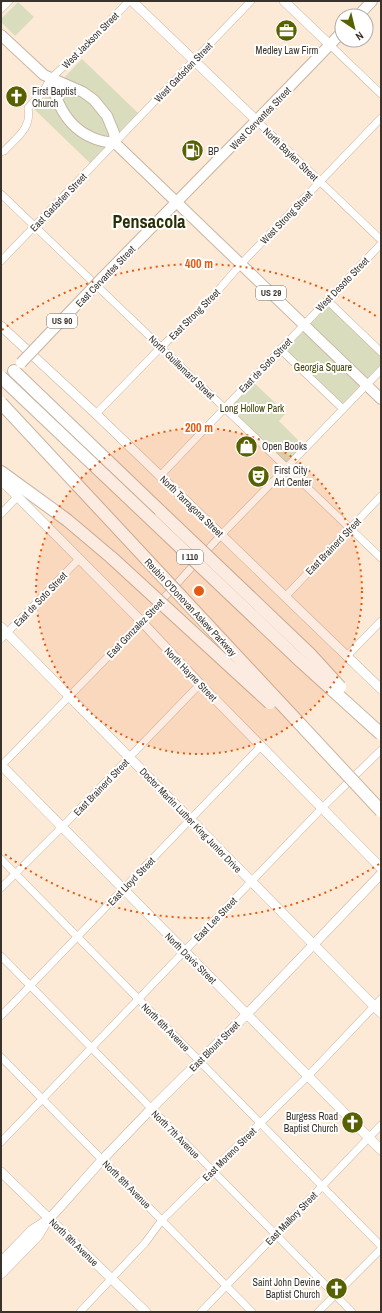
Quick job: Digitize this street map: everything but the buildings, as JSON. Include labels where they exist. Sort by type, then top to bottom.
[{"type":"highway","points":[[18,367],[310,654],[381,734]]},
{"type":"highway","name":"I 110","points":[[1,377],[285,646],[381,734]]},
{"type":"highway","name":"Reubin O'Donovan Askew Parkway","points":[[1,403],[381,811]]},
{"type":"highway","points":[[1,472],[68,520],[112,558],[247,681],[286,718],[344,779],[381,811]]},
{"type":"main road","points":[[1,35],[44,75],[83,92],[94,100],[102,108],[106,116],[114,133],[115,143]]},
{"type":"main road","name":"West Cervantes Street","points":[[176,202],[334,41]]},
{"type":"main road","points":[[51,78],[54,94],[66,117],[73,126],[82,133],[103,142],[115,143],[176,202]]},
{"type":"main road","name":"East Cervantes Street","points":[[1,384],[176,202]]},
{"type":"main road","name":"US 29","points":[[176,202],[381,399]]},
{"type":"street","points":[[1,9],[8,1]]},
{"type":"street","name":"North Baylen Street","points":[[131,1],[381,240]]},
{"type":"street","name":"West Jackson Street","points":[[1,152],[4,151],[28,126],[30,116],[28,108],[42,93],[51,78],[79,53],[131,1]]},
{"type":"street","name":"West Gadsden Street","points":[[115,143],[251,1]]},
{"type":"street","points":[[284,1],[381,94]]},
{"type":"street","name":"West Strong Street","points":[[241,264],[381,118]]},
{"type":"street","name":"East Gadsden Street","points":[[1,262],[115,143]]},
{"type":"street","name":"North Guillemard Street","points":[[1,194],[381,558]]},
{"type":"street","name":"West Desoto Street","points":[[304,325],[381,244]]},
{"type":"street","name":"East Strong Street","points":[[96,414],[161,347],[201,310],[241,264]]},
{"type":"street","points":[[327,300],[381,352]]},
{"type":"street","name":"East de Soto Street","points":[[160,476],[304,325]]},
{"type":"street","name":"North Tarragona Street","points":[[1,326],[96,414],[381,689]]},
{"type":"street","points":[[280,349],[343,409]]},
{"type":"street","name":"East Gonzalez Street","points":[[1,765],[142,622],[221,535],[381,370]]},
{"type":"street","name":"North Hayne Street","points":[[1,480],[142,622],[200,684],[381,868]]},
{"type":"street","points":[[1,514],[18,496]]},
{"type":"street","name":"East Brainerd Street","points":[[285,597],[381,496]]},
{"type":"street","name":"East de Soto Street","points":[[3,633],[79,558]]},
{"type":"street","points":[[347,656],[381,621]]},
{"type":"street","name":"Doctor Martin Luther King Junior Drive","points":[[3,633],[129,757],[381,1013]]},
{"type":"street","name":"East Brainerd Street","points":[[1,888],[200,684]]},
{"type":"street","name":"East Lloyd Street","points":[[1,1016],[261,746]]},
{"type":"street","name":"East Lee Street","points":[[1,1142],[322,808],[381,750]]},
{"type":"street","name":"North Davis Street","points":[[1,765],[381,1150]]},
{"type":"street","name":"North 6th Avenue","points":[[1,859],[381,1246]]},
{"type":"street","name":"East Blount Street","points":[[1,1274],[38,1236],[49,1219],[151,1108],[247,1014],[381,874]]},
{"type":"street","name":"North 7th Avenue","points":[[1,956],[352,1312]]},
{"type":"street","name":"East Moreno Street","points":[[80,1312],[145,1243],[162,1220],[308,1076],[381,999]]},
{"type":"street","name":"North 8th Avenue","points":[[1,1057],[252,1312]]},
{"type":"street","name":"East Mallory Street","points":[[201,1312],[381,1125]]},
{"type":"street","name":"North 9th Avenue","points":[[1,1172],[146,1312]]},
{"type":"street","name":"East Blount Street","points":[[1,1262],[32,1230],[49,1219]]},
{"type":"street","points":[[318,1312],[381,1249]]},
{"type":"green space","points":[[18,2],[34,17],[15,36],[1,22],[1,19]]},
{"type":"green space","points":[[82,59],[138,113],[90,163],[34,109]]},
{"type":"green space","name":"Georgia Square","points":[[327,300],[381,352],[381,370],[343,409],[280,349]]},
{"type":"green space","name":"Long Hollow Park","points":[[251,380],[286,413],[279,421],[306,448],[287,468],[224,408]]},
{"type":"place","name":"Medley Law Firm","points":[[287,30]]},
{"type":"place","name":"First Baptist Church","points":[[17,97]]},
{"type":"place","name":"BP","points":[[192,151]]},
{"type":"place","name":"Open Books","points":[[247,446]]},
{"type":"place","name":"First City Art Center","points":[[259,476]]},
{"type":"place","name":"Burgess Road Baptist Church","points":[[353,1122]]},
{"type":"place","name":"Saint John Devine Baptist Church","points":[[336,1288]]},
{"type":"district","name":"Pensacola","points":[[149,222]]}]
